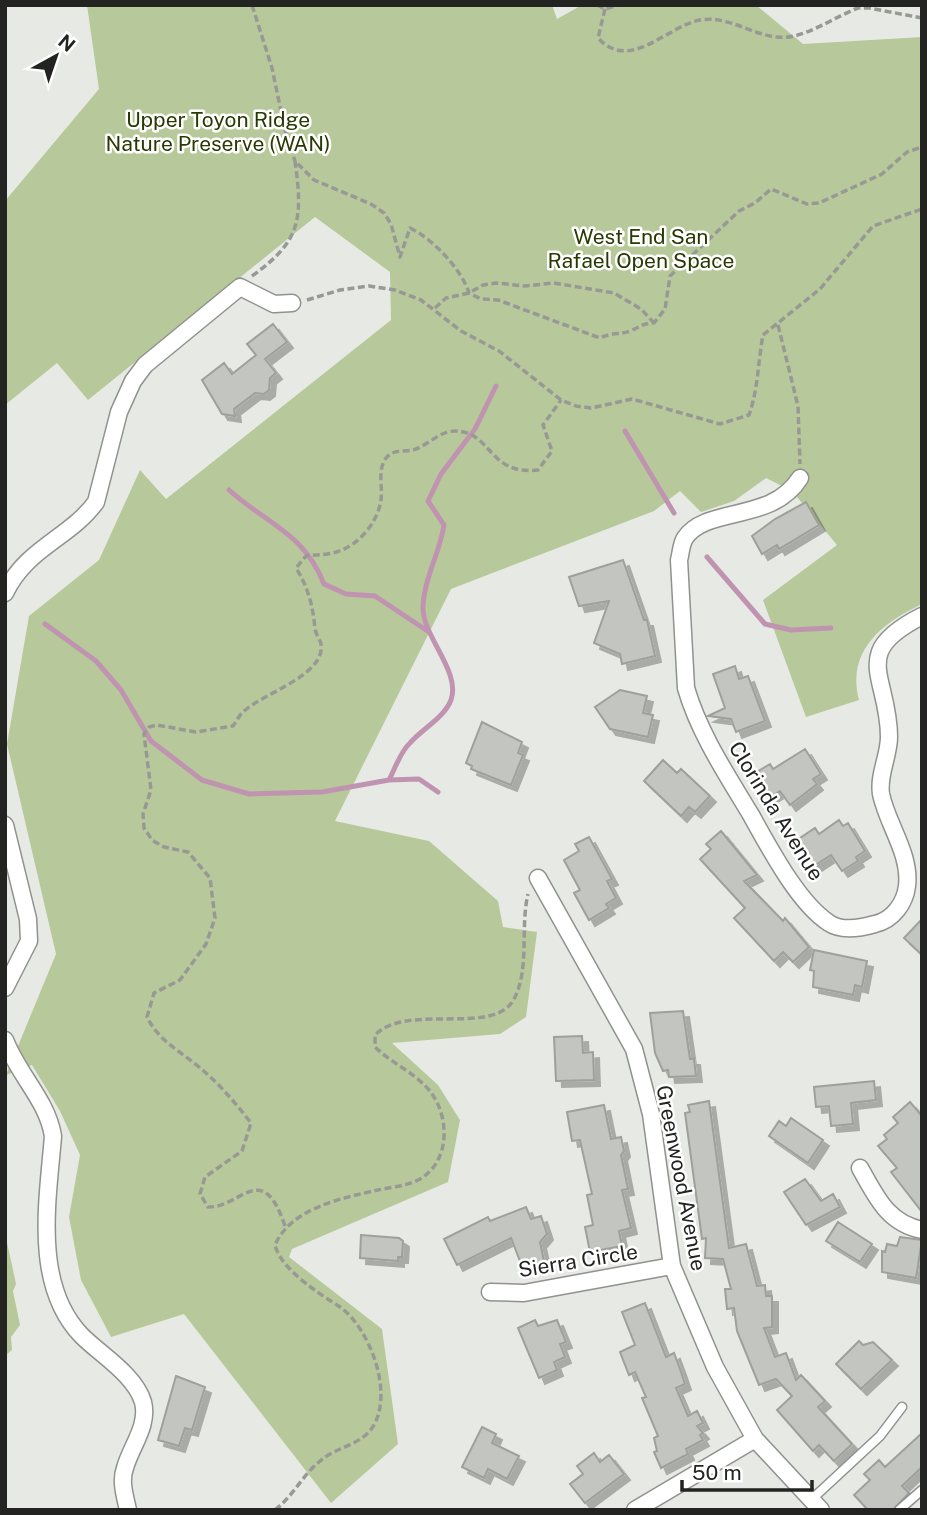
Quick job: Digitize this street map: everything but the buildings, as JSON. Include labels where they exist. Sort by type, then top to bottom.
[{"type":"street","points":[[5,593],[34,553],[87,514],[96,502],[121,405],[145,365],[240,287],[274,304],[292,303]]},
{"type":"street","name":"Clorinda Avenue","points":[[800,478],[792,491],[768,506],[698,526],[684,539],[679,560],[686,688],[692,708],[713,751],[773,854],[808,902],[829,923],[840,927],[859,929],[882,923],[897,911],[905,897],[908,883],[905,861],[881,793],[882,772],[889,750],[889,725],[876,662],[883,644],[895,630],[922,617]]},
{"type":"street","points":[[5,825],[28,919],[29,941],[5,988]]},
{"type":"street","name":"Greenwood Avenue","points":[[538,878],[634,1049],[650,1114],[672,1266],[715,1367],[755,1439],[816,1505]]},
{"type":"street","points":[[5,1040],[15,1065],[43,1105],[50,1121],[53,1136],[46,1228],[57,1297],[80,1334],[137,1390],[144,1404],[142,1430],[124,1468],[123,1480],[128,1510]]},
{"type":"street","points":[[860,1168],[893,1219],[907,1227],[922,1230]]},
{"type":"street","name":"Sierra Circle","points":[[490,1292],[524,1293],[672,1266]]},
{"type":"street","points":[[635,1510],[755,1439]]},
{"type":"lane","points":[[816,1505],[880,1436],[902,1407]]},
{"type":"lane","points":[[899,1510],[922,1490]]},
{"type":"path","points":[[240,287],[275,259],[296,228],[301,200],[295,162],[285,130],[272,68],[252,5]]},
{"type":"path","points":[[597,5],[605,9],[618,5]]},
{"type":"path","points":[[605,9],[598,38],[606,46],[631,51],[698,20],[711,19],[783,37],[795,36],[858,8],[922,18]]},
{"type":"path","points":[[469,293],[528,310],[594,338],[615,331],[628,332],[640,324],[654,323],[665,309],[670,276],[738,211],[755,203],[771,189],[807,204],[819,203],[882,174],[907,152],[922,147]]},
{"type":"path","points":[[295,162],[314,180],[371,204],[384,213],[391,224],[400,257],[411,228],[421,233],[463,274],[469,293]]},
{"type":"path","points":[[292,303],[340,290],[369,286],[395,290],[435,308],[461,331],[524,368],[561,400],[591,408],[632,399],[720,424],[749,415],[756,396],[755,376],[763,335],[820,289],[873,226],[922,209]]},
{"type":"path","points":[[435,308],[446,298],[469,293],[496,282],[525,286],[568,284],[579,289],[614,293],[641,309],[654,323]]},
{"type":"path","points":[[778,325],[798,406],[800,478]]},
{"type":"path","points":[[285,1226],[270,1197],[256,1190],[244,1191],[223,1208],[208,1207],[200,1194],[205,1177],[242,1151],[251,1123],[227,1092],[192,1061],[176,1052],[154,1030],[147,1017],[154,993],[180,979],[205,944],[215,918],[211,878],[187,852],[164,847],[152,840],[144,828],[143,814],[151,790],[144,734],[149,727],[157,725],[196,732],[233,726],[242,713],[306,673],[318,659],[321,644],[316,636],[307,586],[296,568],[306,556],[329,554],[364,536],[373,525],[381,500],[381,477],[386,457],[395,451],[416,449],[435,437],[456,430],[471,434],[509,468],[522,472],[538,470],[552,451],[543,425],[561,400]]},
{"type":"path","points":[[275,1510],[298,1488],[316,1464],[331,1452],[352,1445],[369,1431],[380,1413],[380,1403],[378,1375],[365,1332],[340,1307],[309,1287],[276,1252],[275,1245],[285,1226],[331,1202],[410,1183],[423,1177],[437,1158],[446,1135],[443,1113],[429,1090],[375,1046],[375,1035],[385,1025],[407,1020],[492,1015],[506,1010],[514,1000],[521,979],[525,907],[529,888],[538,878]]},
{"type":"green space","name":"West End San Rafael Open Space","points":[[87,5],[552,5],[557,19],[582,5],[756,5],[803,44],[922,37],[922,604],[893,620],[871,641],[863,653],[856,683],[859,700],[806,717],[763,600],[837,545],[792,491],[766,478],[734,501],[701,512],[680,491],[654,511],[451,589],[335,821],[429,841],[498,901],[503,927],[537,932],[526,1017],[500,1034],[392,1043],[438,1085],[460,1120],[448,1182],[292,1249],[289,1257],[382,1329],[398,1444],[331,1503],[184,1314],[111,1337],[81,1280],[69,1217],[80,1155],[60,1111],[32,1065],[6,1075],[56,954],[7,744],[29,616],[99,560],[140,470],[166,499],[391,320],[390,272],[315,217],[88,400],[57,363],[5,405],[5,201],[99,89]]},
{"type":"green space","points":[[5,1233],[16,1284],[13,1291],[20,1325],[11,1337],[12,1350],[5,1356]]},
{"type":"waterway","points":[[389,780],[406,747],[438,718],[451,700],[451,678],[429,632],[423,609],[426,588],[444,525],[428,501],[441,474],[475,429],[496,386]]},
{"type":"waterway","points":[[625,431],[674,513]]},
{"type":"waterway","points":[[229,490],[295,541],[316,567],[324,584],[346,594],[375,596],[429,632]]},
{"type":"waterway","points":[[707,557],[765,624],[791,630],[831,628]]},
{"type":"waterway","points":[[45,624],[96,661],[121,690],[151,741],[202,780],[249,794],[322,792],[389,780],[419,779],[438,792]]},
{"type":"park label","name":"Upper Toyon Ridge Nature Preserve (WAN)","points":[[218,132]]}]
